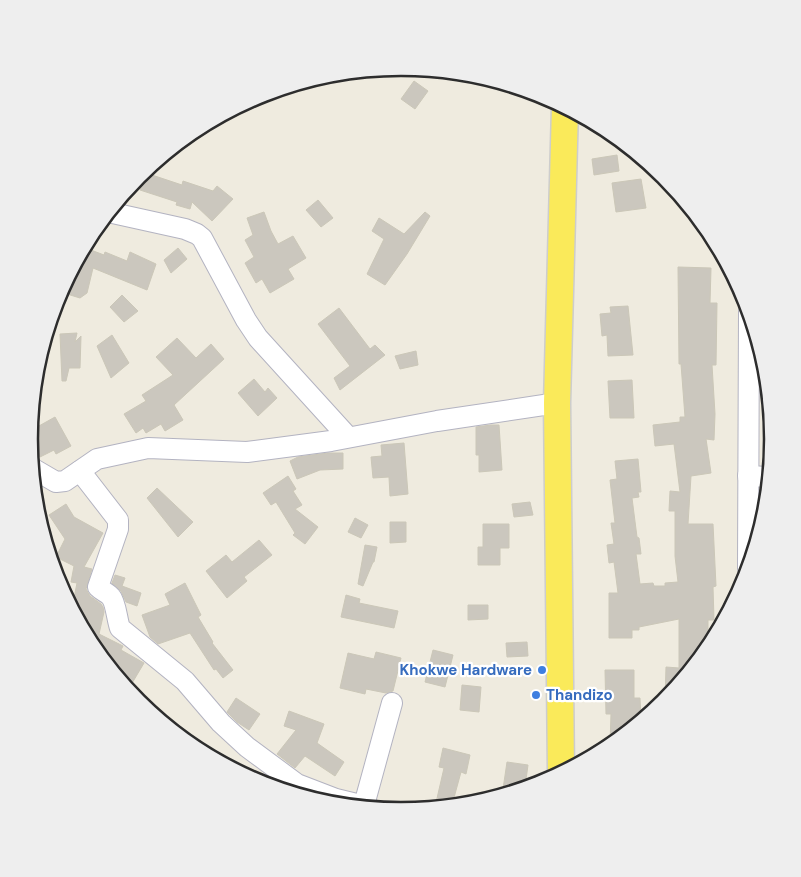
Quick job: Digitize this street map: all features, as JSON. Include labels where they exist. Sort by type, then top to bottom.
[{"type":"main road","points":[[561,764],[557,403],[564,114]]},
{"type":"street","points":[[116,214],[185,229],[202,238],[246,320],[258,338],[348,437]]},
{"type":"street","points":[[748,542],[749,338]]},
{"type":"street","points":[[39,472],[56,482],[65,481],[97,459],[148,448],[247,452],[331,441],[437,421],[557,403]]},
{"type":"street","points":[[80,471],[118,520],[118,530],[98,587],[110,595],[113,600],[120,628],[185,681],[221,723],[247,747],[296,784],[308,789]]},
{"type":"street","points":[[748,476],[761,477]]},
{"type":"street","points":[[368,800],[392,702]]},
{"type":"building","points":[[414,81],[428,91],[415,109],[401,99]]},
{"type":"building","points":[[617,155],[619,171],[594,175],[592,159]]},
{"type":"building","points":[[152,175],[182,185],[183,181],[213,191],[217,186],[233,199],[212,221],[192,202],[190,209],[176,205],[177,202],[140,190],[142,184]]},
{"type":"building","points":[[641,179],[646,208],[616,212],[612,183]]},
{"type":"building","points":[[318,200],[333,218],[321,227],[306,210]]},
{"type":"building","points":[[264,212],[278,244],[293,236],[306,258],[288,269],[294,279],[270,293],[262,279],[256,283],[245,263],[254,257],[245,240],[253,235],[247,218]]},
{"type":"building","points":[[425,212],[430,216],[385,285],[367,274],[384,239],[372,231],[379,218],[404,234]]},
{"type":"building","points":[[178,248],[187,259],[171,273],[164,260]]},
{"type":"building","points":[[91,250],[104,255],[105,252],[127,261],[130,252],[156,264],[147,290],[93,268],[87,293],[80,298],[68,294]]},
{"type":"building","points":[[678,267],[711,268],[710,303],[717,303],[716,365],[712,365],[715,414],[714,440],[706,439],[711,473],[691,476],[688,524],[713,524],[716,586],[713,587],[714,620],[708,620],[708,631],[665,686],[666,667],[679,668],[679,619],[639,627],[639,630],[632,630],[632,638],[609,638],[609,593],[618,593],[614,562],[609,563],[607,545],[614,544],[611,523],[615,523],[610,480],[617,479],[615,461],[638,459],[641,492],[638,492],[639,497],[632,498],[641,554],[636,554],[640,584],[653,583],[654,586],[665,586],[665,583],[678,582],[675,556],[675,511],[669,511],[670,491],[680,492],[674,444],[655,446],[653,425],[680,422],[680,417],[685,417],[681,364],[679,364]]},
{"type":"building","points":[[122,295],[138,311],[124,322],[110,307]]},
{"type":"building","points":[[628,306],[633,355],[608,356],[607,335],[602,336],[600,314],[611,313],[610,307]]},
{"type":"building","points":[[339,308],[370,349],[375,345],[385,355],[340,390],[334,378],[350,366],[318,324]]},
{"type":"building","points":[[77,333],[75,342],[81,336],[80,368],[69,368],[66,381],[62,381],[60,334]]},
{"type":"building","points":[[112,335],[129,363],[111,378],[97,346]]},
{"type":"building","points":[[177,338],[196,358],[211,344],[224,359],[174,405],[183,420],[165,431],[161,424],[146,433],[143,428],[136,433],[124,414],[146,401],[142,395],[173,375],[156,357]]},
{"type":"building","points":[[416,351],[418,365],[400,369],[395,356]]},
{"type":"building","points":[[254,379],[265,392],[268,388],[277,398],[258,416],[238,393]]},
{"type":"building","points":[[632,380],[634,418],[610,418],[608,381]]},
{"type":"building","points":[[55,417],[71,446],[56,454],[54,450],[40,457],[38,453],[38,427]]},
{"type":"building","points":[[499,425],[502,470],[479,472],[479,455],[476,455],[476,427]]},
{"type":"building","points":[[404,443],[408,494],[390,496],[389,477],[373,478],[371,457],[382,456],[381,445]]},
{"type":"building","points":[[343,453],[343,469],[320,470],[297,479],[290,461],[298,457]]},
{"type":"building","points":[[288,476],[296,489],[293,491],[302,505],[295,509],[318,527],[305,544],[293,535],[295,533],[276,502],[271,505],[263,493]]},
{"type":"building","points":[[157,488],[193,522],[178,537],[147,498]]},
{"type":"building","points":[[530,502],[533,515],[514,517],[512,504]]},
{"type":"building","points":[[66,504],[74,517],[103,533],[84,567],[92,569],[86,589],[90,596],[103,607],[104,612],[99,634],[123,646],[121,650],[144,663],[132,683],[99,640],[75,599],[77,583],[71,582],[74,566],[58,558],[57,555],[65,539],[49,515]]},
{"type":"building","points":[[355,518],[368,525],[361,538],[348,532]]},
{"type":"building","points":[[390,522],[406,522],[406,542],[390,543]]},
{"type":"building","points":[[483,524],[509,524],[509,548],[500,548],[500,565],[478,565],[478,547],[483,547]]},
{"type":"building","points":[[259,540],[272,555],[244,577],[247,581],[227,598],[206,571],[226,555],[232,562]]},
{"type":"building","points":[[365,545],[377,547],[374,562],[363,586],[358,584]]},
{"type":"building","points":[[115,575],[125,578],[122,586],[141,593],[137,606],[126,602],[121,591],[112,583]]},
{"type":"building","points":[[185,583],[201,615],[198,617],[212,643],[233,670],[223,678],[216,669],[214,670],[190,633],[158,644],[150,637],[142,615],[170,605],[165,594]]},
{"type":"building","points":[[346,595],[360,599],[359,603],[398,611],[394,628],[341,617]]},
{"type":"building","points":[[468,605],[488,605],[488,619],[468,620]]},
{"type":"building","points":[[527,642],[528,656],[507,657],[506,643]]},
{"type":"building","points":[[433,650],[453,655],[445,687],[425,682]]},
{"type":"building","points":[[376,652],[401,658],[393,691],[386,693],[366,689],[365,694],[340,688],[348,653],[374,659]]},
{"type":"building","points":[[605,670],[634,670],[634,698],[640,698],[641,710],[610,734],[611,714],[606,714]]},
{"type":"building","points":[[462,685],[481,687],[479,712],[460,710]]},
{"type":"building","points":[[236,698],[260,714],[249,730],[227,712]]},
{"type":"building","points":[[289,711],[324,724],[317,743],[344,762],[335,776],[305,756],[295,768],[277,754],[296,730],[284,726]]},
{"type":"building","points":[[443,748],[470,755],[466,774],[461,772],[454,797],[437,799],[444,768],[439,767]]},
{"type":"building","points":[[507,762],[528,765],[526,779],[503,786]]},
{"type":"place","name":"Khokwe Hardware","points":[[542,670]]},
{"type":"place","name":"Thandizo","points":[[536,695]]}]
